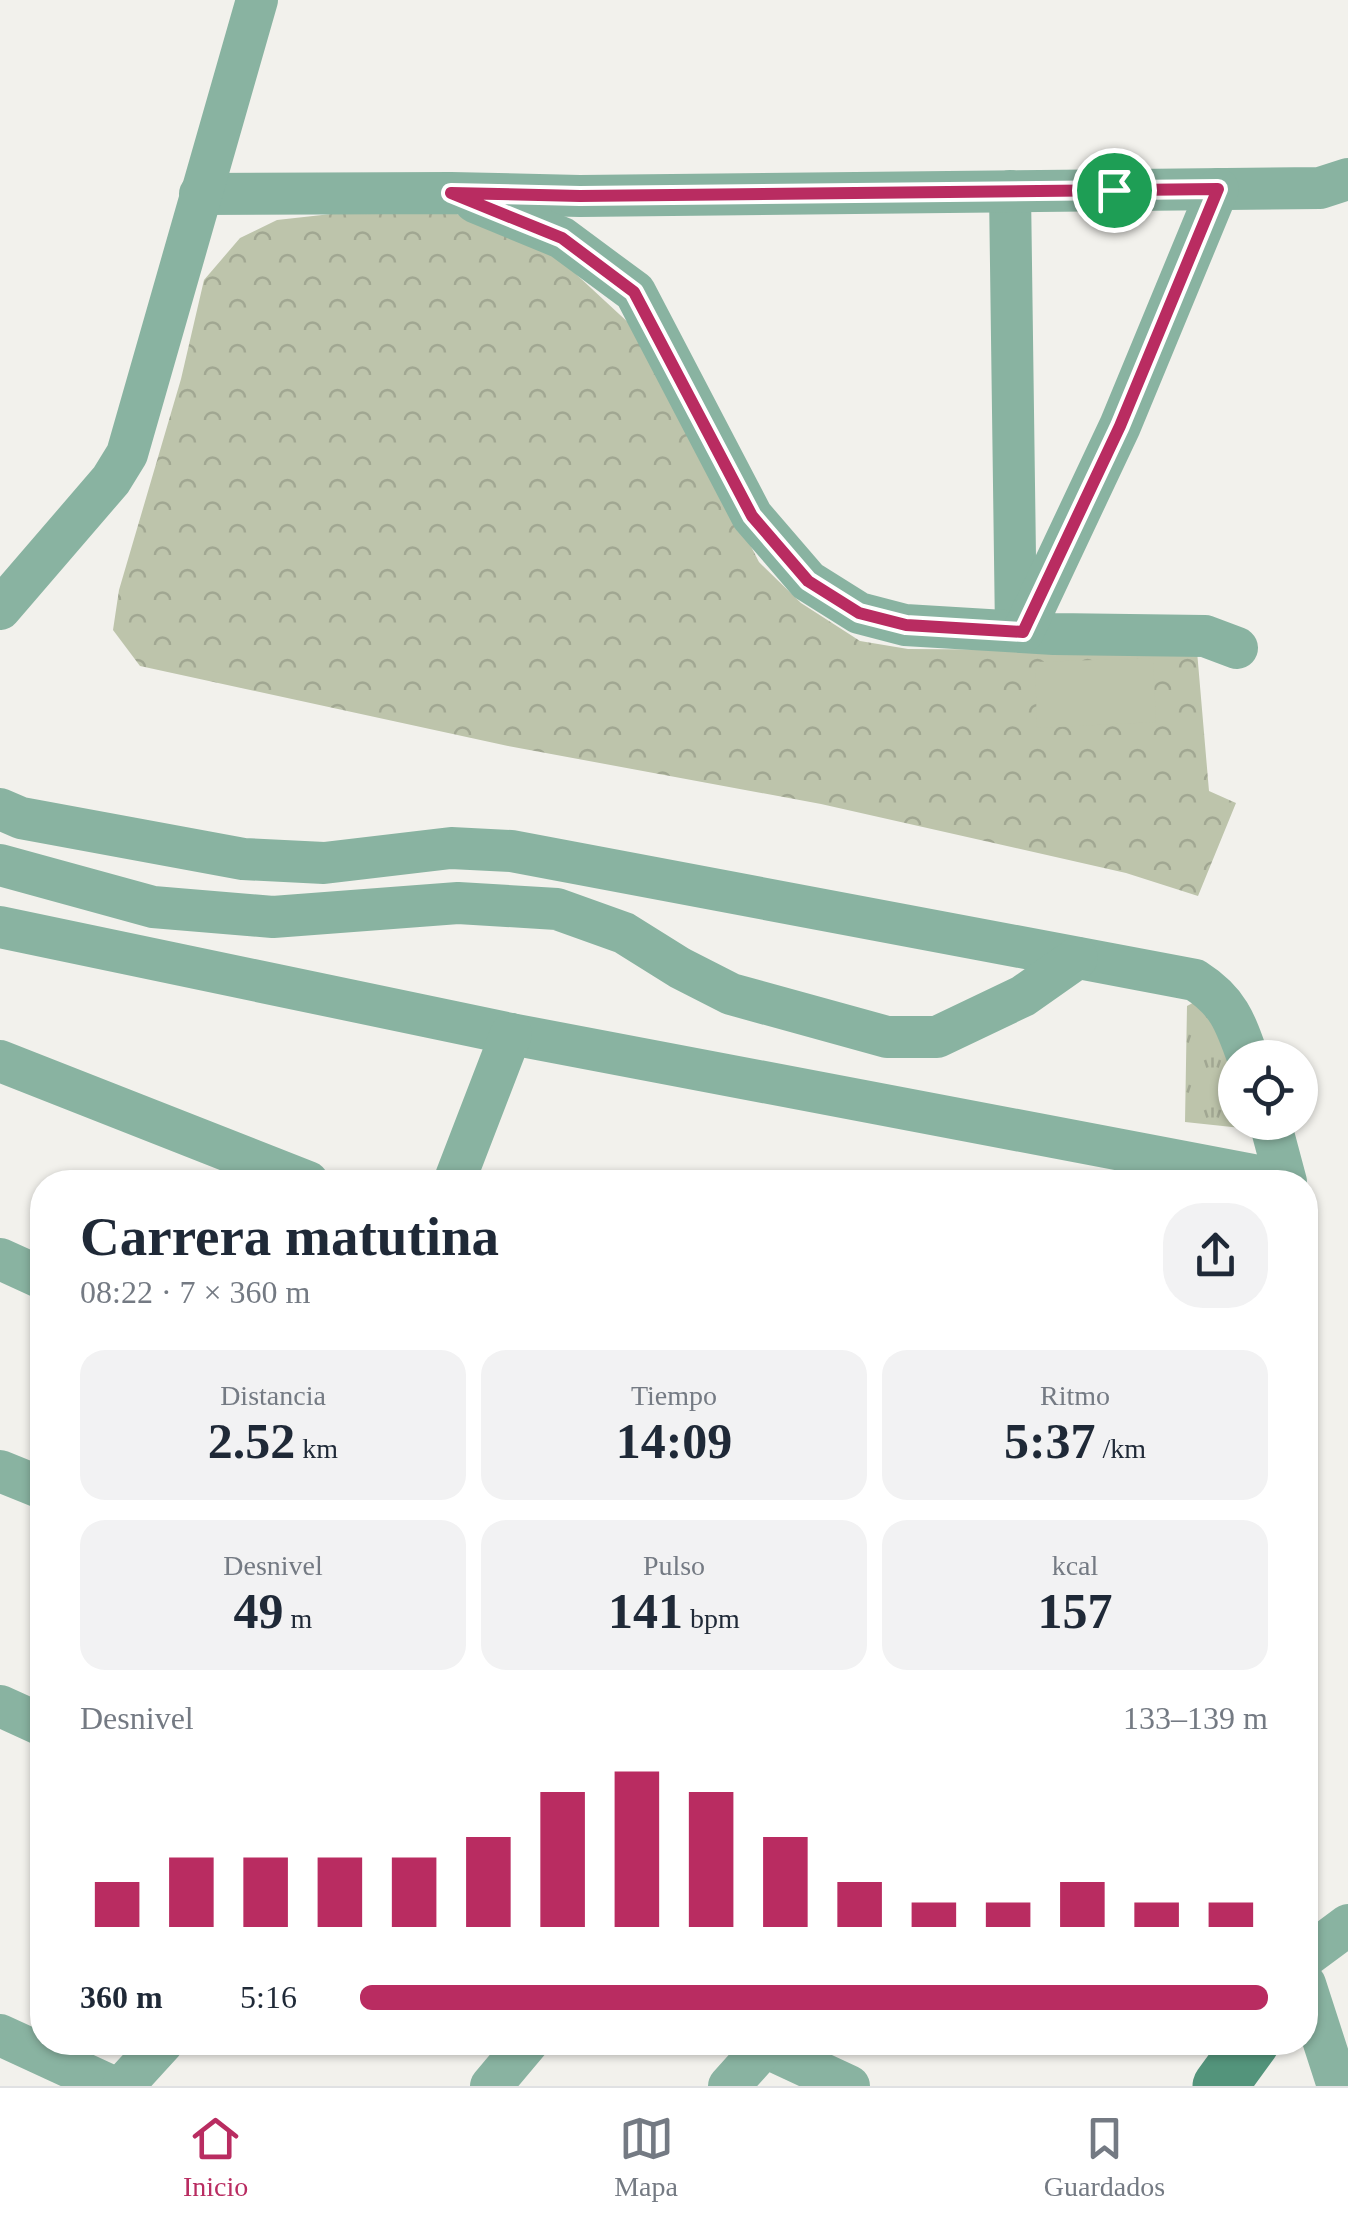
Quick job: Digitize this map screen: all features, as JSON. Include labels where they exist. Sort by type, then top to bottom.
[{"type":"street","points":[[0,609],[111,480],[127,454],[257,0]]},
{"type":"street","points":[[200,194],[580,196],[1320,188],[1348,180]]},
{"type":"street","points":[[1019,632],[1120,426],[1218,189]]},
{"type":"street","points":[[1010,191],[1019,632]]},
{"type":"street","points":[[451,193],[562,238],[634,292],[752,516],[808,581],[859,613],[906,625],[1204,636],[1238,648]]},
{"type":"street","points":[[0,809],[21,818],[243,859],[324,864],[451,848],[511,851],[1194,980],[1218,995],[1242,1040]]},
{"type":"street","points":[[0,865],[152,906],[273,917],[458,903],[557,909],[624,933],[731,994],[888,1038],[937,1036],[1023,996],[1077,958]]},
{"type":"street","points":[[0,927],[511,1034],[1223,1170]]},
{"type":"street","points":[[459,1170],[511,1034]]},
{"type":"street","points":[[0,1061],[277,1170]]},
{"type":"street","points":[[1275,1140],[1283,1170]]},
{"type":"street","points":[[0,1260],[30,1273]]},
{"type":"street","points":[[0,1471],[30,1483]]},
{"type":"street","points":[[0,1706],[30,1720]]},
{"type":"street","points":[[1318,1947],[1348,1925]]},
{"type":"street","points":[[1318,2024],[1338,2086]]},
{"type":"street","points":[[0,2035],[30,2049]]},
{"type":"street","points":[[44,2055],[111,2086]]},
{"type":"street","points":[[123,2086],[151,2055]]},
{"type":"street","points":[[491,2086],[517,2055]]},
{"type":"street","points":[[729,2086],[751,2055]]},
{"type":"street","points":[[783,2055],[849,2086]]},
{"type":"street","points":[[1220,2086],[1243,2055]]},
{"type":"green space","points":[[452,212],[551,251],[632,326],[692,431],[759,562],[801,603],[860,641],[908,649],[1197,651],[1209,791],[1236,803],[1198,896],[1126,873],[821,804],[508,746],[140,666],[113,630],[119,590],[181,379],[204,280],[240,238],[277,220],[331,214]]},
{"type":"green space","points":[[1153,658],[1156,722],[1037,728],[1035,662]]},
{"type":"green space","points":[[1202,998],[1220,1040],[1218,1126],[1185,1122],[1187,1006]]},
{"type":"route","points":[[1218,189],[1120,426],[1023,632],[906,625],[859,613],[808,581],[752,516],[634,292],[562,238],[451,193],[580,196],[1114,190],[1218,189]]}]
